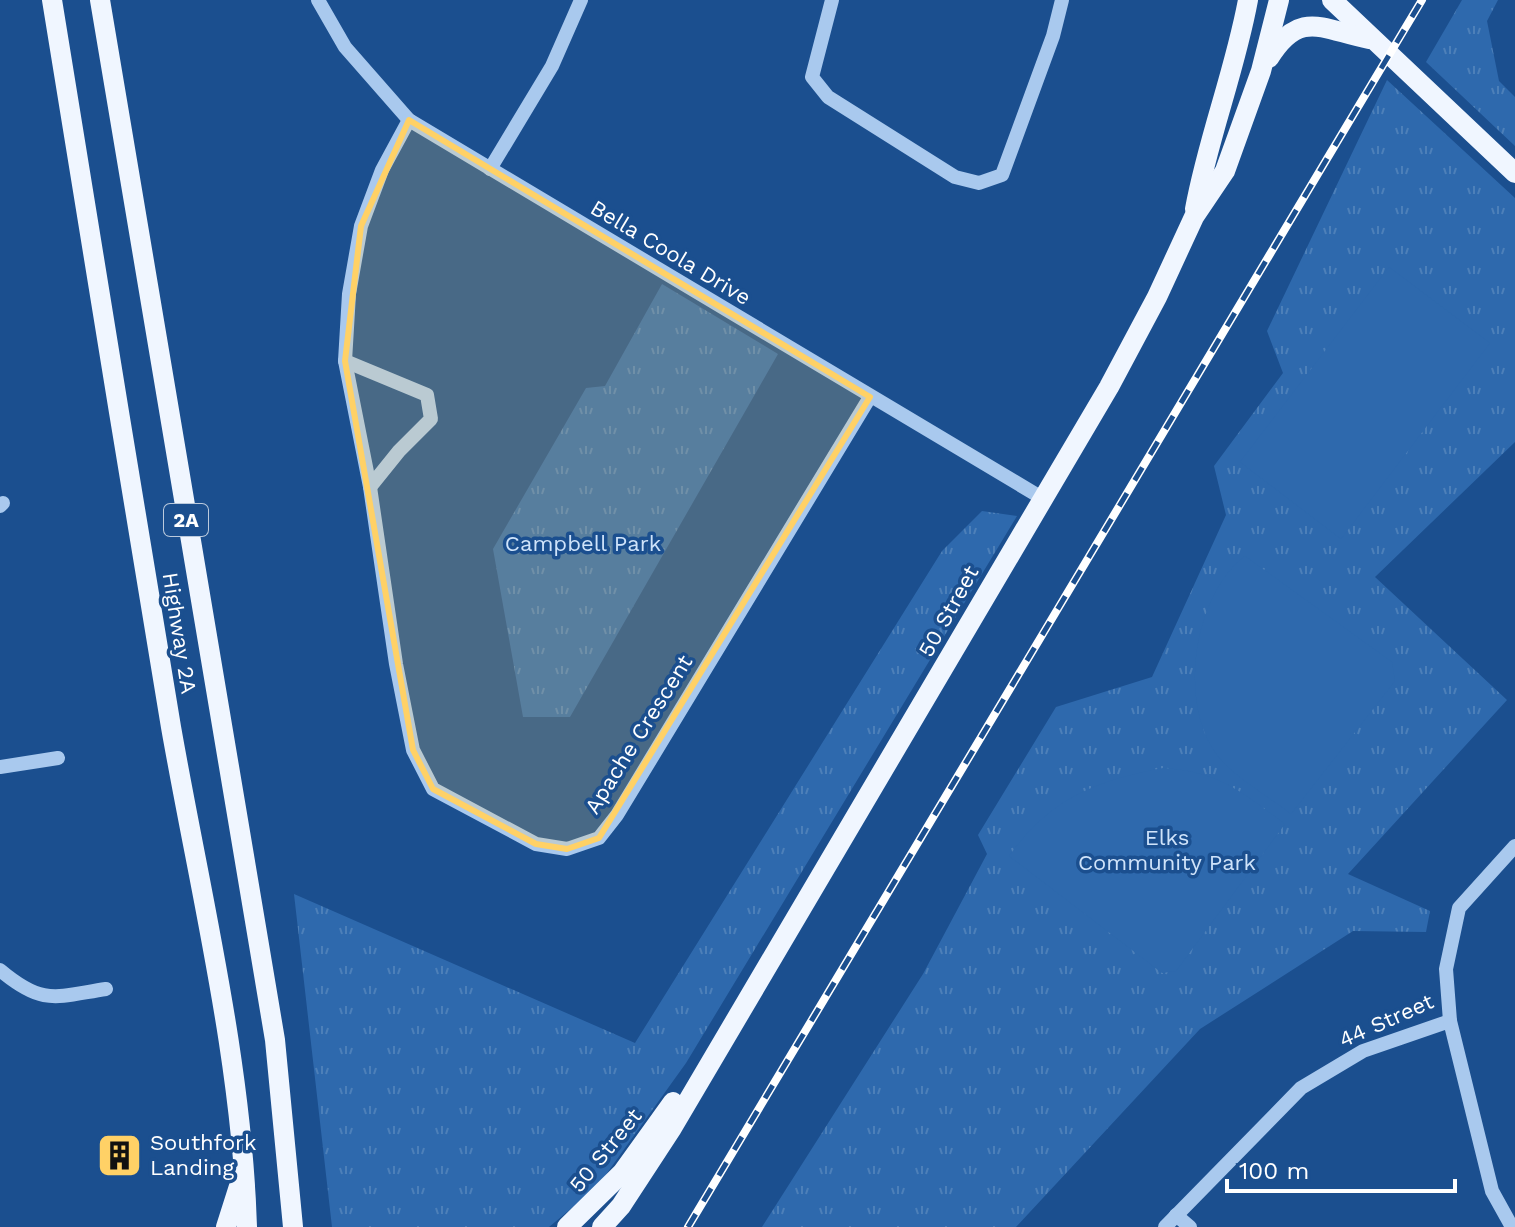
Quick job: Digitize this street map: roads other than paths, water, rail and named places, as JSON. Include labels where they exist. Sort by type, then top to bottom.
[{"type":"main road","name":"Highway 2A","points":[[52,0],[245,1168],[247,1227]]},
{"type":"main road","name":"Highway 2A","points":[[100,0],[275,1040],[293,1227]]},
{"type":"main road","name":"50 Street","points":[[1194,217],[1204,163],[1230,80],[1248,0]]},
{"type":"main road","name":"50 Street","points":[[602,1227],[648,1168],[1123,362],[1194,217],[1225,171],[1261,71],[1279,0]]},
{"type":"main road","points":[[1332,0],[1515,173]]},
{"type":"main road","points":[[1261,71],[1283,38],[1310,25],[1373,40]]},
{"type":"main road","name":"50 Street","points":[[567,1227],[622,1173],[733,1022]]},
{"type":"main road","points":[[226,1227],[245,1168]]},
{"type":"main road","points":[[292,1198],[307,1227]]},
{"type":"street","name":"Bella Coola Drive","points":[[318,0],[345,47],[409,120],[1042,498]]},
{"type":"street","points":[[490,169],[552,66],[581,0]]},
{"type":"street","points":[[832,0],[812,77],[828,97],[955,177],[979,183],[1002,175],[1053,36],[1062,0]]},
{"type":"street","name":"Apache Crescent","points":[[409,120],[382,170],[361,226],[349,294],[345,361],[370,487],[396,664],[410,736],[413,750],[433,789],[536,844],[567,849],[599,838],[617,815],[870,397]]},
{"type":"street","points":[[345,361],[427,395],[431,419],[399,451],[370,487]]},
{"type":"street","points":[[0,767],[58,758]]},
{"type":"street","name":"44 Street","points":[[1165,1227],[1301,1088],[1363,1051],[1450,1021],[1446,969],[1459,908],[1515,846]]},
{"type":"street","points":[[0,970],[26,991],[51,998],[106,989]]},
{"type":"street","points":[[1450,1021],[1492,1191],[1512,1227]]},
{"type":"street","points":[[1176,1215],[1190,1227]]},
{"type":"railway","points":[[688,1227],[1422,0]]},
{"type":"place","name":"Southfork Landing","points":[[119,1155]]},
{"type":"park label","name":"Campbell Park","points":[[583,543]]},
{"type":"park label","name":"Elks Community Park","points":[[1167,850]]}]
